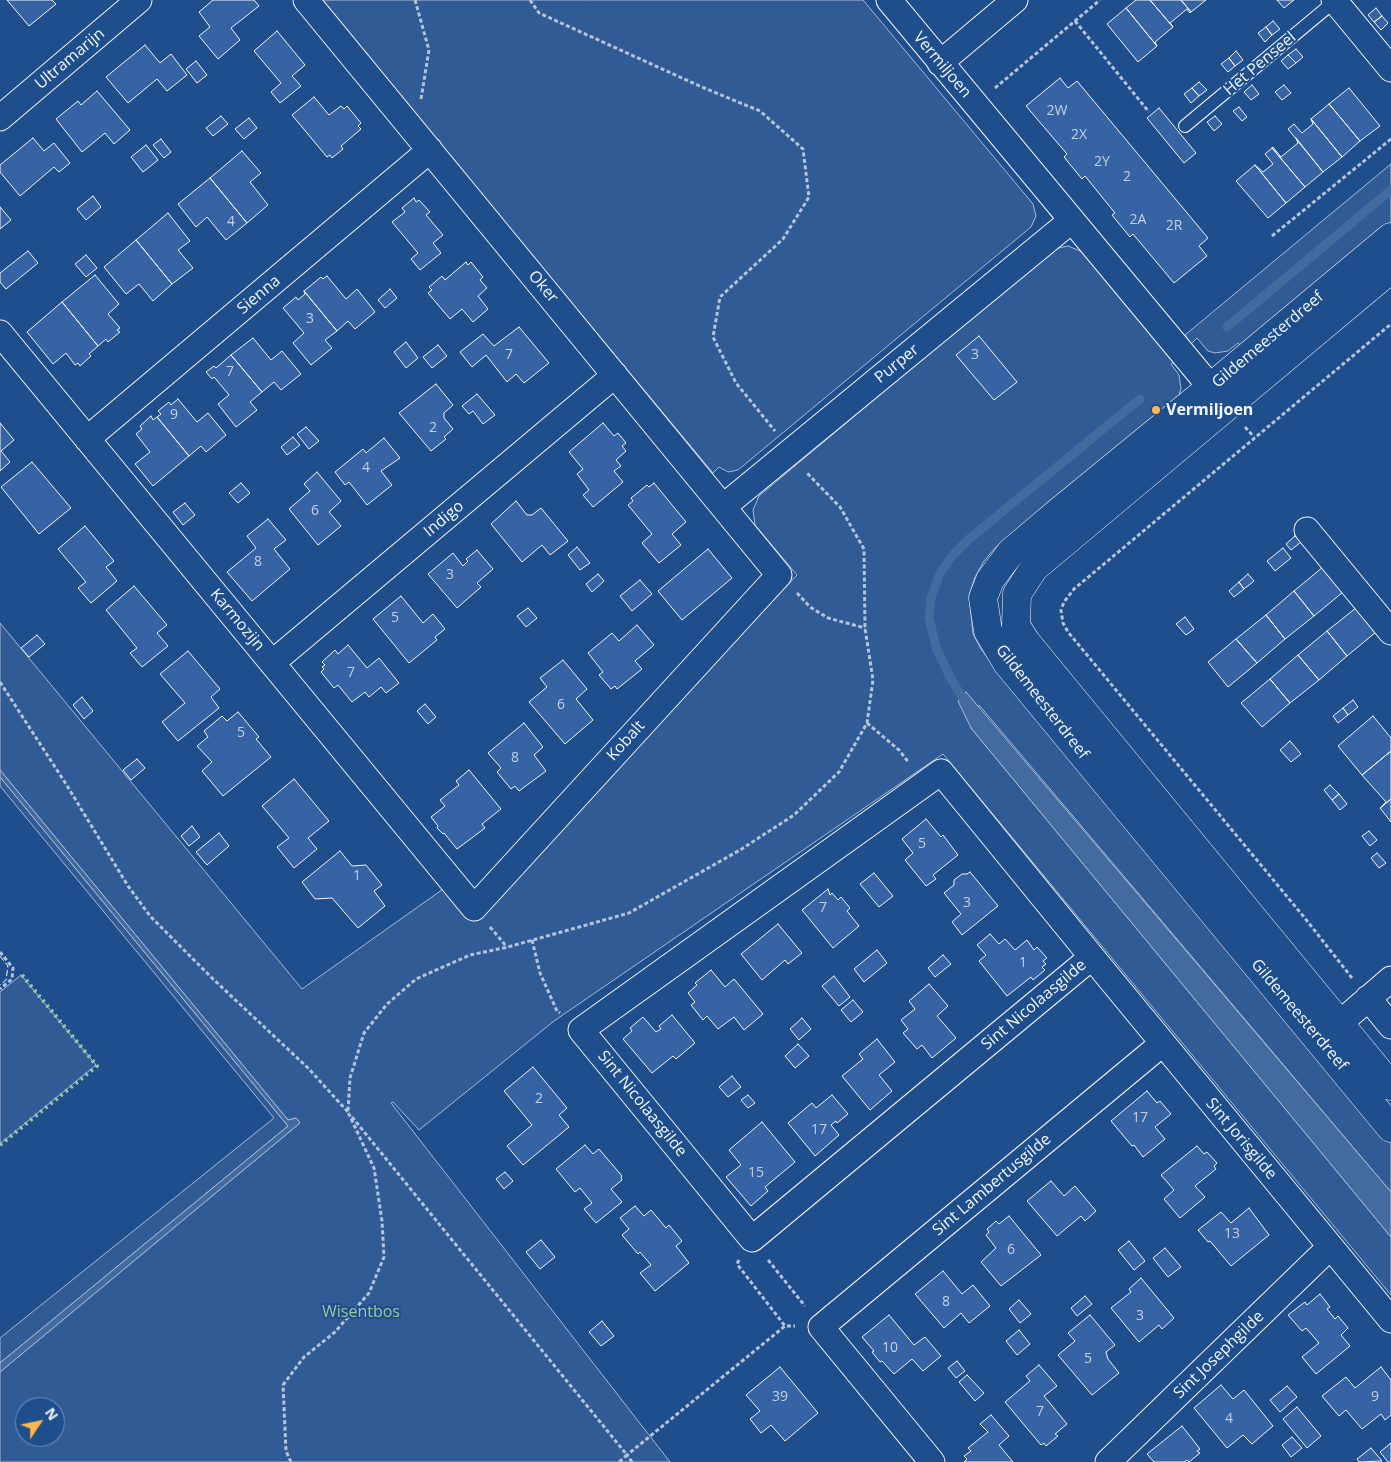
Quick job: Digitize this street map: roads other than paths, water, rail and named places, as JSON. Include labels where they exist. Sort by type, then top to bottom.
[{"type":"street","name":"Ultramarijn","points":[[0,118],[139,0]]},
{"type":"street","name":"Oker","points":[[306,0],[779,574]]},
{"type":"street","name":"Vermiljoen","points":[[889,0],[1219,396]]},
{"type":"street","points":[[940,63],[1015,0]]},
{"type":"street","name":"Het Penseel","points":[[1334,1],[1391,69]]},
{"type":"street","name":"Sienna","points":[[88,440],[430,150]]},
{"type":"street","name":"Purper","points":[[723,507],[1072,220]]},
{"type":"street","name":"Gildemeesterdreef","points":[[1391,237],[1034,568],[1017,594],[1016,626],[1027,643],[1329,1032],[1391,1128]]},
{"type":"street","name":"Gildemeesterdreef","points":[[1219,396],[1391,269]]},
{"type":"street","name":"Karmozijn","points":[[0,333],[474,908]]},
{"type":"street","name":"Indigo","points":[[272,663],[615,375]]},
{"type":"street","points":[[1307,530],[1391,632]]},
{"type":"street","name":"Kobalt","points":[[474,908],[779,574]]},
{"type":"street","name":"Sint Nicolaasgilde","points":[[941,772],[1092,957],[752,1239],[581,1030],[941,772]]},
{"type":"street","name":"Sint Jorisgilde","points":[[1092,957],[1391,1320]]},
{"type":"street","points":[[1329,1032],[1391,979]]},
{"type":"street","points":[[1368,998],[1391,1026]]},
{"type":"street","name":"Gildemeesterdreef","points":[[1329,1032],[1391,1086]]},
{"type":"street","name":"Sint Lambertusgilde","points":[[932,1462],[821,1326],[1162,1044]]},
{"type":"street","name":"Sint Josephgilde","points":[[1108,1462],[1330,1247]]},
{"type":"lane","name":"Het Penseel","points":[[1185,126],[1334,1]]},
{"type":"waterway","points":[[1227,327],[1391,190]]},
{"type":"waterway","points":[[968,707],[951,679],[937,650],[929,618],[931,598],[940,573],[952,556],[969,539],[1140,399]]},
{"type":"place","name":"Vermiljoen","points":[[1156,410]]},
{"type":"park label","name":"Wisentbos","points":[[361,1312]]}]
